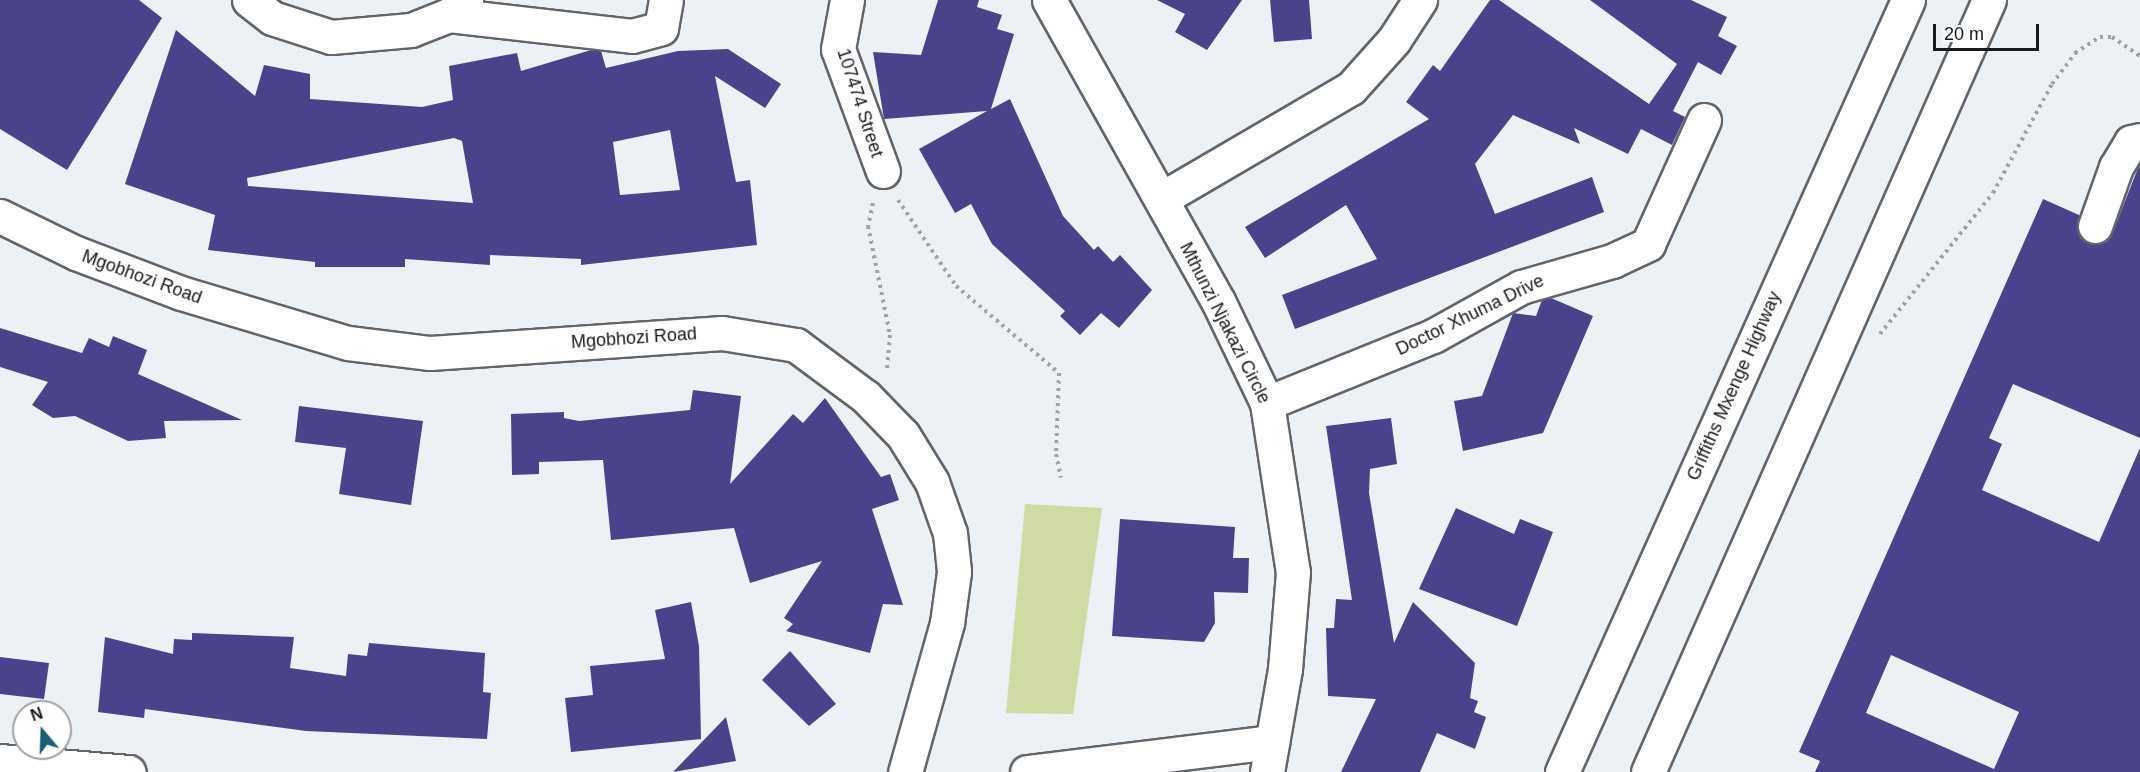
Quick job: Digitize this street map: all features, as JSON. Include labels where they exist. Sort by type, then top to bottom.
[{"type":"street","points":[[249,0],[272,18],[331,37],[411,30],[458,7],[632,36],[661,28],[666,0]]},
{"type":"street","name":"107474 Street","points":[[848,0],[838,49],[883,171]]},
{"type":"street","name":"Mthunzi Njakazi Circle","points":[[1049,0],[1161,200],[1267,403],[1293,572],[1270,757]]},
{"type":"street","points":[[1161,200],[1350,87],[1394,40],[1420,0]]},
{"type":"street","name":"Griffiths Mxenge Highway","points":[[1562,772],[1908,0]]},
{"type":"street","points":[[1648,772],[1834,357],[1989,0]]},
{"type":"street","name":"Doctor Xhuma Drive","points":[[1267,403],[1433,336],[1521,287],[1633,254],[1648,244],[1704,120]]},
{"type":"street","points":[[2095,226],[2116,167],[2131,142],[2140,140]]},
{"type":"street","name":"Mgobhozi Road","points":[[0,216],[76,253],[181,293],[348,343],[430,353],[722,333],[796,345],[866,397],[903,435],[932,482],[950,533],[954,572],[947,623],[904,772]]},
{"type":"street","points":[[1027,772],[1270,757]]},
{"type":"street","points":[[0,760],[129,772]]},
{"type":"path","points":[[1834,357],[1883,333],[1993,193],[2052,84],[2075,53],[2100,37],[2112,38],[2140,56]]},
{"type":"path","points":[[866,397],[891,353],[868,226],[883,171]]},
{"type":"path","points":[[883,171],[912,227],[956,286],[1059,373],[1056,454],[1061,477]]},
{"type":"green space","points":[[1025,504],[1102,508],[1073,714],[1006,713]]},
{"type":"building","points":[[0,0],[139,0],[162,18],[67,170],[0,129]]},
{"type":"building","points":[[938,0],[979,0],[977,7],[1002,15],[997,29],[1014,34],[991,109],[1010,99],[1063,216],[1094,250],[1098,246],[1113,262],[1120,255],[1152,290],[1119,328],[1101,313],[1080,335],[1060,316],[1065,311],[992,244],[971,204],[955,213],[919,149],[987,111],[884,119],[873,52],[921,55]]},
{"type":"building","points":[[1157,0],[1242,0],[1207,50],[1175,32],[1185,14]]},
{"type":"building","points":[[1270,0],[1309,0],[1312,39],[1274,42]]},
{"type":"building","points":[[1490,0],[1499,0],[1649,104],[1677,64],[1590,0],[1691,0],[1727,17],[1718,36],[1737,46],[1721,75],[1698,62],[1673,111],[1685,117],[1672,145],[1641,129],[1628,154],[1574,128],[1580,144],[1513,115],[1475,164],[1495,214],[1592,177],[1604,212],[1295,329],[1282,295],[1377,259],[1346,205],[1265,258],[1245,227],[1429,119],[1406,102],[1433,65],[1440,71]]},
{"type":"building","points":[[176,30],[255,96],[264,65],[310,74],[310,99],[422,107],[453,100],[449,66],[517,53],[521,71],[591,50],[601,51],[606,68],[678,51],[728,49],[781,84],[765,108],[715,76],[736,182],[750,180],[757,245],[581,265],[581,259],[490,255],[490,265],[405,259],[405,267],[315,267],[315,262],[208,250],[215,215],[125,184]],"holes":[[[670,130],[680,190],[620,195],[613,142]],[[454,138],[462,141],[473,203],[248,186],[247,178]]]},
{"type":"building","points":[[2140,163],[2140,438],[2013,384],[1989,438],[2002,444],[1982,490],[2099,542],[2140,448],[2140,772],[1815,772],[1820,761],[1799,752],[2043,199],[2079,215],[2080,238],[2099,244],[2113,232]],"holes":[[[1891,655],[2019,712],[1994,769],[1866,713]]]},
{"type":"building","points":[[1551,298],[1593,316],[1543,433],[1463,451],[1454,401],[1482,396],[1513,313],[1536,316],[1542,300]]},
{"type":"building","points":[[0,328],[82,353],[89,338],[109,347],[113,336],[147,350],[138,374],[242,420],[164,421],[166,438],[128,441],[75,416],[53,418],[32,405],[48,382],[0,367]]},
{"type":"building","points":[[693,390],[741,396],[730,484],[793,414],[803,423],[825,398],[881,477],[890,474],[899,500],[872,509],[903,605],[883,604],[870,653],[786,631],[793,624],[784,618],[822,561],[750,583],[734,528],[611,540],[603,460],[539,462],[539,474],[512,475],[511,414],[564,412],[564,418],[579,421],[690,410]]},
{"type":"building","points":[[299,406],[423,421],[411,505],[339,494],[346,448],[295,442]]},
{"type":"building","points":[[1391,418],[1397,464],[1370,469],[1369,493],[1394,643],[1413,602],[1475,663],[1470,698],[1478,701],[1474,712],[1486,717],[1475,749],[1437,733],[1420,772],[1341,772],[1376,699],[1328,696],[1326,628],[1334,628],[1336,599],[1352,600],[1326,426]]},
{"type":"building","points":[[1456,508],[1514,534],[1520,519],[1553,532],[1517,626],[1419,589]]},
{"type":"building","points":[[1120,519],[1235,527],[1233,558],[1249,558],[1248,593],[1214,592],[1215,623],[1204,642],[1112,636]]},
{"type":"building","points":[[691,602],[699,646],[701,739],[571,752],[565,698],[593,695],[590,666],[665,659],[655,610]]},
{"type":"building","points":[[192,633],[294,637],[290,668],[346,676],[348,654],[367,656],[369,643],[485,653],[483,692],[491,693],[487,739],[306,731],[145,709],[144,718],[98,712],[105,637],[173,654],[174,639],[192,640]]},
{"type":"building","points":[[790,651],[836,704],[809,726],[762,680]]},
{"type":"building","points":[[0,657],[49,663],[44,699],[0,694]]},
{"type":"building","points":[[726,717],[736,761],[673,772]]}]
